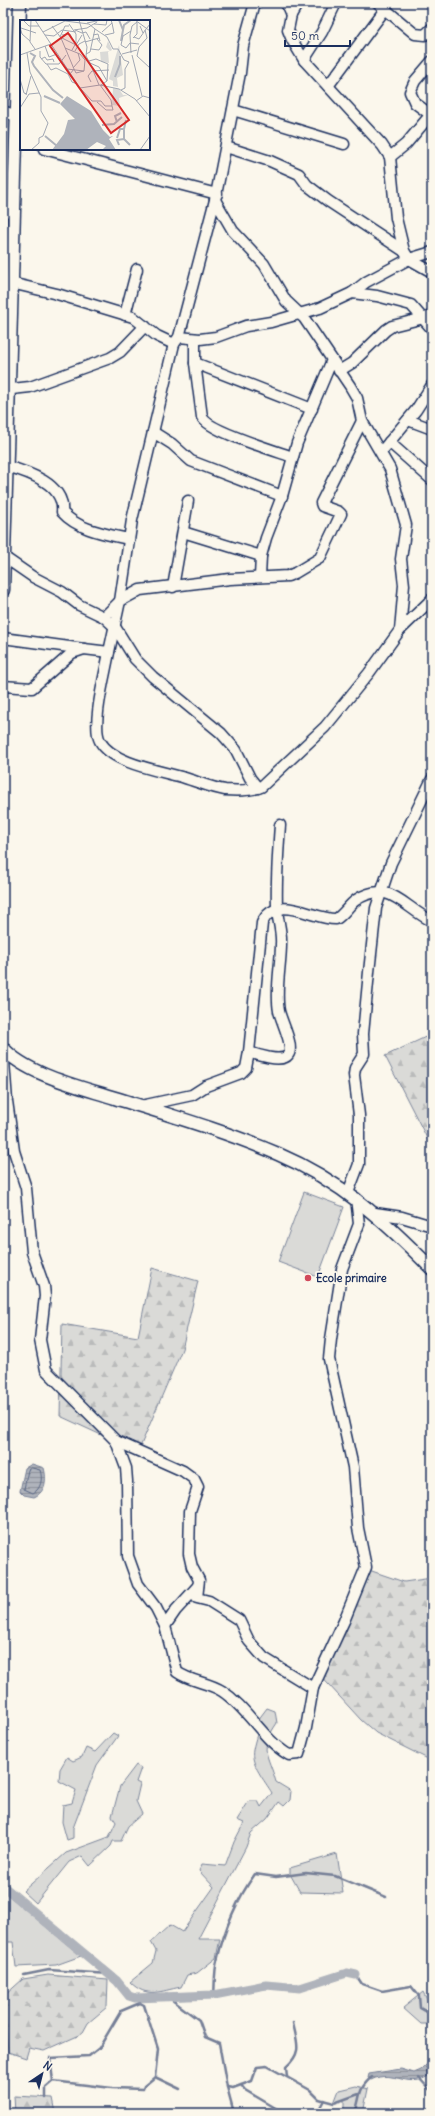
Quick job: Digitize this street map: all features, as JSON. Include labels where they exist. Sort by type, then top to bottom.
[{"type":"street","points":[[3,590],[9,275],[8,212],[18,141],[16,116],[20,3]]},
{"type":"street","points":[[255,3],[243,46],[240,73],[216,197],[176,340],[128,539],[120,601],[97,715],[97,732],[100,741],[105,747],[118,756],[140,766],[225,790],[250,790],[258,788],[325,727],[369,673],[400,630],[432,599]]},
{"type":"street","points":[[286,3],[291,15]]},
{"type":"street","points":[[298,3],[291,15],[288,30],[292,40],[304,60],[382,145],[390,157],[396,218],[406,255]]},
{"type":"street","points":[[304,60],[322,32],[336,3]]},
{"type":"street","points":[[328,86],[382,6],[415,34],[425,34],[432,28]]},
{"type":"street","points":[[390,157],[406,144],[431,114],[414,103],[410,92],[415,81],[432,61]]},
{"type":"street","points":[[233,110],[344,144]]},
{"type":"street","points":[[3,112],[16,116]]},
{"type":"street","points":[[226,147],[270,161],[299,174],[307,185],[328,202],[432,272]]},
{"type":"street","points":[[48,150],[216,197],[233,230],[264,264],[286,301],[304,318],[355,394],[362,421],[390,469],[406,525],[401,559],[404,585],[400,630]]},
{"type":"street","points":[[9,275],[57,294],[136,319],[157,336],[176,340],[195,339],[216,337],[246,326],[271,322],[298,313],[320,308],[352,294],[366,282],[406,255],[432,252]]},
{"type":"street","points":[[125,315],[138,269]]},
{"type":"street","points":[[352,294],[377,296],[405,302],[427,317],[432,329]]},
{"type":"street","points":[[339,371],[352,362],[386,330],[427,317]]},
{"type":"street","points":[[6,389],[30,387],[110,358],[120,352],[145,326]]},
{"type":"street","points":[[195,339],[195,363],[202,417],[204,422],[219,430],[293,457]]},
{"type":"street","points":[[260,578],[261,556],[266,538],[282,496],[303,426],[312,409],[332,360]]},
{"type":"street","points":[[195,363],[312,409]]},
{"type":"street","points":[[380,452],[408,420],[432,385]]},
{"type":"street","points":[[408,420],[432,429]]},
{"type":"street","points":[[104,616],[120,601],[140,590],[173,587],[218,580],[288,576],[313,563],[322,554],[341,514],[323,507],[321,504],[362,421]]},
{"type":"street","points":[[153,432],[172,444],[191,461],[282,496]]},
{"type":"street","points":[[389,442],[432,480]]},
{"type":"street","points":[[6,466],[31,474],[56,491],[61,498],[62,512],[70,518],[102,534],[128,539]]},
{"type":"street","points":[[173,587],[188,501]]},
{"type":"street","points":[[183,532],[261,556]]},
{"type":"street","points":[[4,551],[33,577],[62,592],[79,605],[104,616],[115,627],[135,659],[148,673],[221,733],[236,750],[250,778],[258,788]]},
{"type":"street","points":[[3,638],[109,652]]},
{"type":"street","points":[[3,686],[32,688],[69,655],[84,649]]},
{"type":"street","points":[[116,1441],[126,1468],[130,1564],[138,1584],[159,1613],[165,1626],[177,1672],[186,1678],[222,1691],[274,1743],[289,1755],[298,1754],[306,1728],[313,1688],[344,1621],[366,1567],[358,1528],[353,1467],[329,1359],[330,1339],[342,1269],[359,1224],[352,1196],[359,1164],[358,1102],[354,1074],[355,1068],[364,1052],[363,1034],[368,972],[376,908],[391,863],[432,779]]},
{"type":"street","points":[[249,1052],[276,1058],[284,1058],[290,1051],[287,1034],[279,1011],[282,942],[277,909],[276,880],[280,825]]},
{"type":"street","points":[[141,1106],[192,1095],[206,1086],[241,1073],[246,1068],[249,1052],[262,922],[277,909],[296,910],[336,919],[357,900],[374,892],[381,891],[402,902],[420,916],[432,921]]},
{"type":"street","points":[[3,1048],[17,1061],[46,1074],[206,1127],[279,1154],[352,1196],[375,1213],[432,1268]]},
{"type":"street","points":[[3,1048],[7,1100],[14,1151],[26,1188],[32,1252],[44,1286],[45,1296],[40,1340],[44,1363],[50,1375],[116,1441],[183,1471],[197,1483],[197,1492],[190,1511],[189,1554],[192,1567],[199,1580],[198,1586],[192,1599],[173,1613],[165,1626]]},
{"type":"street","points":[[375,1213],[402,1217],[432,1226]]},
{"type":"street","points":[[192,1599],[209,1601],[239,1620],[249,1641],[264,1658],[313,1688]]},
{"type":"street","points":[[159,1613],[173,1613]]},
{"type":"green space","points":[[432,1034],[432,1148],[385,1056]]},
{"type":"green space","points":[[304,1192],[344,1207],[318,1277],[278,1262]]},
{"type":"green space","points":[[152,1268],[198,1281],[182,1349],[138,1452],[60,1416],[62,1324],[138,1337]]},
{"type":"green space","points":[[363,1568],[404,1582],[432,1578],[432,1761],[376,1733],[361,1720],[318,1673]]},
{"type":"green space","points":[[267,1708],[275,1711],[277,1723],[271,1732],[266,1746],[266,1752],[276,1782],[291,1791],[290,1800],[284,1806],[279,1802],[267,1819],[251,1833],[246,1847],[198,1939],[220,1939],[216,1958],[197,1973],[187,1975],[181,1987],[160,1992],[142,1991],[130,1982],[153,1963],[156,1951],[151,1942],[170,1925],[182,1932],[214,1887],[199,1871],[202,1864],[225,1866],[234,1842],[244,1823],[237,1820],[249,1801],[258,1801],[261,1807],[272,1793],[256,1767],[253,1755],[258,1720]]},
{"type":"green space","points":[[113,1733],[118,1736],[97,1765],[73,1828],[73,1838],[67,1840],[62,1822],[63,1805],[72,1803],[76,1790],[59,1781],[60,1769],[67,1757],[73,1761],[82,1757],[86,1748],[95,1752]]},
{"type":"green space","points":[[136,1765],[141,1768],[136,1782],[140,1784],[136,1801],[142,1814],[128,1826],[121,1841],[113,1841],[111,1846],[90,1866],[82,1856],[69,1862],[36,1903],[23,1891],[66,1853],[109,1837],[116,1822],[112,1816],[120,1786]]},
{"type":"green space","points":[[337,1854],[343,1893],[300,1892],[290,1874],[290,1868]]},
{"type":"green space","points":[[3,1891],[81,1956],[56,1965],[16,1967],[13,1942],[3,1942]]},
{"type":"green space","points":[[48,1975],[108,1980],[107,2007],[88,2023],[82,2034],[44,2051],[29,2048],[26,2058],[8,2052],[4,1996],[23,1979]]},
{"type":"green space","points":[[423,1992],[432,2009],[432,2027],[428,2024],[421,2024],[403,2008]]},
{"type":"green space","points":[[356,2086],[368,2089],[363,2113],[344,2113],[344,2100],[334,2103],[339,2090]]},
{"type":"green space","points":[[14,2096],[53,2098],[56,2113],[15,2113]]},
{"type":"water","points":[[32,1464],[44,1468],[45,1476],[45,1485],[43,1489],[34,1497],[24,1495],[20,1491],[25,1468]]},
{"type":"water","points":[[432,2059],[432,2073],[424,2078],[409,2080],[379,2077],[371,2080],[368,2078],[369,2074],[401,2069],[414,2073],[421,2070]]},
{"type":"waterway","points":[[214,1995],[216,1965],[223,1938],[242,1894],[255,1874],[276,1877],[306,1873],[335,1876],[386,1897]]},
{"type":"waterway","points":[[3,1886],[117,1981],[129,1996],[135,1998],[214,1995],[266,1985],[300,1988],[347,1973],[356,1975]]},
{"type":"waterway","points":[[24,1975],[49,1970],[109,1974]]},
{"type":"waterway","points":[[356,1975],[362,1984],[382,1991],[411,1986],[419,1996],[420,2008],[432,2015]]},
{"type":"waterway","points":[[168,1997],[199,2020],[205,2037],[219,2043],[227,2087],[233,2088],[252,2081],[257,2067],[267,2066],[310,2090],[319,2099],[334,2103],[359,2094]]},
{"type":"waterway","points":[[142,1998],[140,2003],[121,2011],[99,2048],[89,2056],[50,2058],[53,2081],[112,2088],[143,2089],[144,2086],[155,2077],[180,2089]]},
{"type":"waterway","points":[[140,2003],[144,2005],[158,2049],[155,2077]]},
{"type":"waterway","points":[[287,2077],[286,2067],[295,2057],[297,2052],[297,2042],[293,2023]]},
{"type":"waterway","points":[[355,2113],[362,2089],[367,2081],[372,2077]]},
{"type":"waterway","points":[[419,2078],[432,2092]]},
{"type":"waterway","points":[[46,2098],[46,2087],[53,2081]]},
{"type":"waterway","points":[[241,2085],[245,2090],[284,2113]]},
{"type":"waterway","points":[[227,2087],[234,2113]]},
{"type":"waterway","points":[[317,2113],[324,2100]]},
{"type":"place","name":"Ecole primaire","points":[[308,1278]]}]
